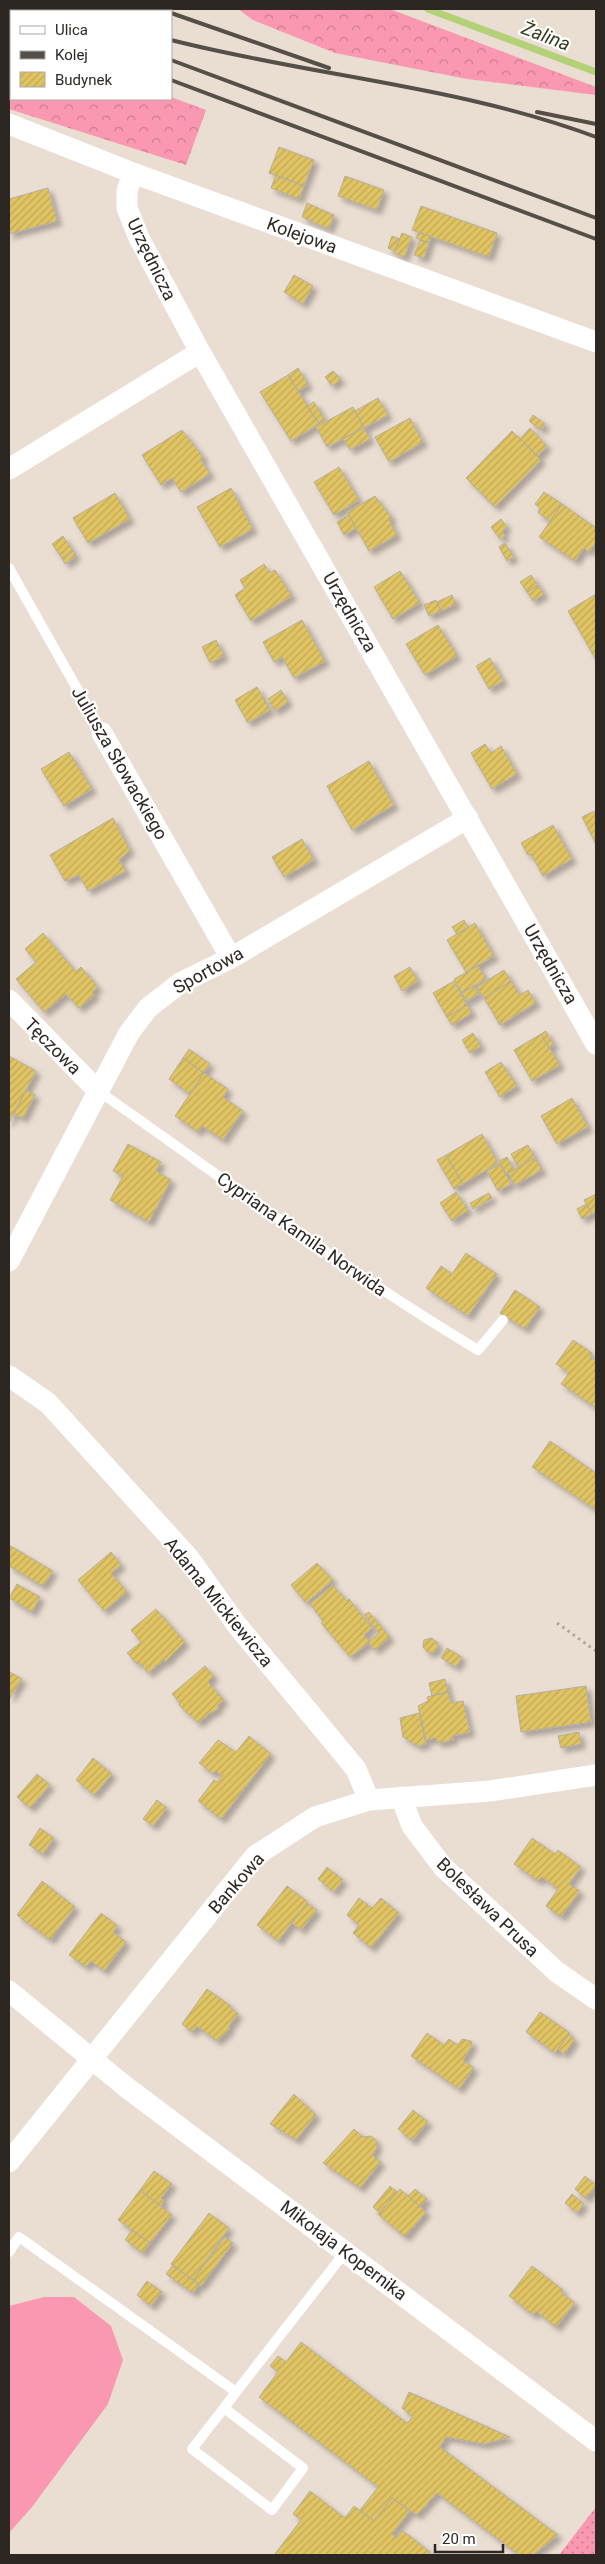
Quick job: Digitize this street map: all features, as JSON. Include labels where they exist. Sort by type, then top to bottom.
[{"type":"street","name":"Kolejowa","points":[[9,124],[133,174],[596,342]]},
{"type":"street","name":"Urzędnicza","points":[[133,174],[127,191],[127,208],[138,238],[200,352],[596,1044]]},
{"type":"street","points":[[9,469],[200,352]]},
{"type":"street","name":"Juliusza Słowackiego","points":[[102,732],[231,958]]},
{"type":"street","name":"Sportowa","points":[[9,1262],[97,1090],[129,1033],[148,1008],[180,983],[231,958],[468,818]]},
{"type":"street","name":"Tęczowa","points":[[9,1000],[97,1090]]},
{"type":"street","name":"Adama Mickiewicza","points":[[9,1376],[48,1403],[189,1558],[236,1624],[356,1770],[369,1800]]},
{"type":"street","name":"Bankowa","points":[[9,2162],[255,1856],[315,1817],[369,1800],[490,1791],[596,1776]]},
{"type":"street","name":"Bolesława Prusa","points":[[401,1797],[412,1826],[443,1867],[557,1972],[596,1999]]},
{"type":"street","name":"Mikołaja Kopernika","points":[[9,1991],[126,2087],[596,2441]]},
{"type":"lane","name":"Juliusza Słowackiego","points":[[9,568],[102,732]]},
{"type":"lane","name":"Cypriana Kamila Norwida","points":[[97,1090],[407,1308],[478,1350],[503,1320]]},
{"type":"lane","points":[[9,2252],[19,2237],[236,2392]]},
{"type":"lane","points":[[224,2408],[303,2468],[272,2510],[192,2449],[346,2251]]},
{"type":"path","points":[[556,1623],[596,1651]]},
{"type":"green space","points":[[238,9],[390,9],[596,87],[596,95],[467,79],[335,53],[253,20]]},
{"type":"green space","points":[[9,31],[10,100],[172,100],[172,97],[206,110],[186,165],[9,109]]},
{"type":"green space","points":[[44,2297],[74,2297],[111,2326],[123,2360],[108,2404],[32,2507],[9,2533],[9,2306]]},
{"type":"green space","points":[[596,2507],[596,2555],[559,2555]]},
{"type":"building","points":[[279,147],[314,160],[304,186],[269,173]]},
{"type":"building","points":[[276,175],[304,186],[299,199],[271,188]]},
{"type":"building","points":[[345,176],[384,190],[377,210],[338,196]]},
{"type":"building","points":[[48,188],[57,221],[9,234],[9,199]]},
{"type":"building","points":[[307,203],[334,215],[329,229],[302,217]]},
{"type":"building","points":[[421,206],[497,233],[489,257],[412,230]]},
{"type":"building","points":[[419,232],[431,237],[429,243],[416,238]]},
{"type":"building","points":[[402,233],[412,237],[404,257],[394,253]]},
{"type":"building","points":[[392,236],[400,239],[395,251],[388,248]]},
{"type":"building","points":[[420,240],[429,243],[424,258],[414,255]]},
{"type":"building","points":[[294,275],[313,286],[303,304],[284,292]]},
{"type":"building","points":[[298,368],[308,385],[298,391],[288,375]]},
{"type":"building","points":[[333,371],[341,379],[332,386],[325,377]]},
{"type":"building","points":[[288,375],[319,424],[291,441],[260,392]]},
{"type":"building","points":[[378,398],[388,415],[364,428],[355,411]]},
{"type":"building","points":[[314,402],[325,420],[319,424],[307,406]]},
{"type":"building","points":[[353,407],[364,428],[327,447],[316,427]]},
{"type":"building","points":[[533,415],[545,424],[541,430],[529,421]]},
{"type":"building","points":[[410,418],[423,442],[389,462],[375,437]]},
{"type":"building","points":[[364,428],[370,439],[350,450],[343,438]]},
{"type":"building","points":[[530,428],[547,446],[538,456],[520,439]]},
{"type":"building","points":[[182,430],[204,458],[201,460],[210,474],[181,492],[172,478],[161,485],[142,455]]},
{"type":"building","points":[[512,431],[541,460],[495,507],[466,478]]},
{"type":"building","points":[[339,467],[359,500],[334,515],[314,482]]},
{"type":"building","points":[[231,488],[253,529],[220,547],[197,507]]},
{"type":"building","points":[[544,492],[562,504],[550,521],[538,513],[540,508],[535,504]]},
{"type":"building","points":[[115,493],[130,519],[88,543],[73,518]]},
{"type":"building","points":[[375,496],[392,518],[389,520],[397,535],[369,551],[347,512]]},
{"type":"building","points":[[562,504],[596,528],[596,542],[589,552],[584,548],[575,561],[539,537]]},
{"type":"building","points":[[349,515],[356,528],[344,535],[337,522]]},
{"type":"building","points":[[501,519],[507,527],[502,531],[505,536],[500,539],[491,527]]},
{"type":"building","points":[[63,536],[73,551],[62,558],[52,544]]},
{"type":"building","points":[[505,543],[514,557],[507,561],[499,547]]},
{"type":"building","points":[[73,551],[76,556],[65,564],[62,558]]},
{"type":"building","points":[[264,564],[270,573],[275,570],[292,596],[251,621],[235,595],[245,588],[240,580]]},
{"type":"building","points":[[400,571],[420,603],[393,619],[374,587]]},
{"type":"building","points":[[531,575],[538,585],[527,592],[520,582]]},
{"type":"building","points":[[538,585],[544,594],[533,601],[527,592]]},
{"type":"building","points":[[596,594],[596,660],[568,611]]},
{"type":"building","points":[[452,595],[456,604],[441,611],[437,602]]},
{"type":"building","points":[[436,600],[441,611],[429,616],[424,605]]},
{"type":"building","points":[[302,620],[325,661],[294,678],[282,657],[274,662],[263,642]]},
{"type":"building","points":[[438,625],[457,656],[425,675],[406,644]]},
{"type":"building","points":[[216,640],[224,656],[210,663],[202,647]]},
{"type":"building","points":[[490,658],[503,681],[489,689],[476,666]]},
{"type":"building","points":[[257,687],[270,710],[248,723],[235,700]]},
{"type":"building","points":[[281,690],[288,702],[275,711],[268,699]]},
{"type":"building","points":[[485,744],[491,753],[501,746],[517,774],[492,789],[471,753]]},
{"type":"building","points":[[69,752],[92,789],[64,806],[41,769]]},
{"type":"building","points":[[369,761],[394,805],[352,830],[327,786]]},
{"type":"building","points":[[594,811],[596,816],[596,844],[582,817]]},
{"type":"building","points":[[113,818],[130,850],[119,860],[126,871],[88,891],[79,875],[65,881],[50,855]]},
{"type":"building","points":[[553,825],[572,859],[543,876],[531,854],[528,855],[521,843]]},
{"type":"building","points":[[302,839],[314,860],[284,877],[272,857]]},
{"type":"building","points":[[464,920],[468,927],[457,934],[452,927]]},
{"type":"building","points":[[475,923],[494,956],[466,972],[447,940]]},
{"type":"building","points":[[43,933],[76,972],[81,967],[98,987],[92,992],[95,995],[79,1008],[66,994],[44,1012],[16,979],[36,962],[25,949]]},
{"type":"building","points":[[478,966],[486,979],[462,993],[454,979]]},
{"type":"building","points":[[410,967],[418,981],[402,991],[394,976]]},
{"type":"building","points":[[504,970],[511,981],[484,998],[477,987]]},
{"type":"building","points":[[454,981],[467,1005],[447,1017],[433,993]]},
{"type":"building","points":[[511,981],[520,995],[528,990],[536,1003],[500,1025],[484,998]]},
{"type":"building","points":[[474,986],[479,994],[467,1001],[462,993]]},
{"type":"building","points":[[467,1005],[472,1013],[452,1025],[447,1017]]},
{"type":"building","points":[[546,1031],[554,1045],[549,1048],[541,1034]]},
{"type":"building","points":[[473,1033],[481,1046],[470,1053],[462,1040]]},
{"type":"building","points":[[541,1034],[560,1065],[532,1081],[514,1050]]},
{"type":"building","points":[[189,1049],[210,1064],[204,1073],[183,1058]]},
{"type":"building","points":[[9,1056],[36,1071],[9,1123]]},
{"type":"building","points":[[183,1058],[204,1073],[190,1094],[169,1079]]},
{"type":"building","points":[[501,1062],[517,1086],[500,1097],[485,1072]]},
{"type":"building","points":[[204,1073],[228,1089],[223,1097],[243,1111],[223,1140],[202,1126],[198,1132],[175,1116]]},
{"type":"building","points":[[26,1090],[35,1095],[23,1118],[14,1114]]},
{"type":"building","points":[[572,1098],[588,1127],[557,1144],[541,1116]]},
{"type":"building","points":[[482,1134],[498,1163],[463,1184],[446,1155]]},
{"type":"building","points":[[128,1144],[161,1162],[156,1171],[171,1180],[149,1222],[110,1200],[123,1176],[113,1171]]},
{"type":"building","points":[[528,1145],[535,1158],[518,1167],[511,1154]]},
{"type":"building","points":[[446,1155],[463,1184],[454,1189],[437,1160]]},
{"type":"building","points":[[507,1157],[514,1170],[506,1174],[499,1161]]},
{"type":"building","points":[[535,1158],[542,1170],[515,1185],[508,1173]]},
{"type":"building","points":[[500,1164],[511,1184],[498,1191],[487,1171]]},
{"type":"building","points":[[456,1192],[468,1210],[452,1221],[440,1203]]},
{"type":"building","points":[[489,1193],[492,1198],[473,1209],[470,1203]]},
{"type":"building","points":[[596,1194],[596,1212],[592,1214],[584,1200]]},
{"type":"building","points":[[586,1204],[592,1214],[582,1219],[577,1209]]},
{"type":"building","points":[[466,1253],[497,1274],[468,1316],[426,1288],[441,1266],[452,1274]]},
{"type":"building","points":[[515,1290],[540,1307],[525,1329],[500,1313]]},
{"type":"building","points":[[573,1340],[592,1353],[590,1357],[596,1361],[596,1408],[561,1384],[569,1373],[556,1364]]},
{"type":"building","points":[[550,1441],[596,1473],[596,1510],[532,1467]]},
{"type":"building","points":[[9,1545],[53,1571],[43,1586],[9,1566]]},
{"type":"building","points":[[111,1552],[121,1565],[111,1573],[127,1592],[104,1611],[78,1580]]},
{"type":"building","points":[[317,1563],[333,1580],[306,1603],[291,1585]]},
{"type":"building","points":[[17,1584],[40,1597],[32,1612],[9,1598]]},
{"type":"building","points":[[333,1585],[347,1601],[349,1599],[372,1628],[364,1635],[370,1642],[350,1657],[321,1623],[323,1621],[310,1604]]},
{"type":"building","points":[[156,1609],[185,1642],[165,1662],[164,1660],[148,1673],[139,1662],[137,1664],[127,1653],[141,1642],[131,1630]]},
{"type":"building","points":[[369,1612],[390,1637],[375,1650],[368,1642],[379,1633],[364,1615]]},
{"type":"building","points":[[432,1638],[438,1643],[436,1651],[428,1653],[423,1647],[424,1640]]},
{"type":"building","points":[[447,1648],[462,1657],[456,1667],[441,1658]]},
{"type":"building","points":[[205,1666],[214,1676],[208,1682],[224,1700],[218,1705],[218,1709],[198,1723],[179,1705],[180,1703],[172,1694]]},
{"type":"building","points":[[10,1672],[22,1679],[10,1698],[9,1675]]},
{"type":"building","points":[[445,1679],[448,1692],[432,1696],[429,1683]]},
{"type":"building","points":[[586,1686],[591,1722],[521,1732],[516,1696]]},
{"type":"building","points":[[448,1692],[451,1703],[463,1701],[470,1732],[452,1736],[453,1740],[438,1743],[436,1738],[426,1740],[418,1706],[428,1701],[427,1697]]},
{"type":"building","points":[[419,1713],[426,1744],[418,1746],[403,1737],[400,1718]]},
{"type":"building","points":[[579,1732],[581,1744],[561,1748],[558,1736]]},
{"type":"building","points":[[249,1736],[271,1754],[221,1819],[198,1801],[214,1780],[217,1782],[222,1776],[216,1771],[213,1774],[199,1763],[218,1740],[236,1752]]},
{"type":"building","points":[[93,1758],[112,1774],[94,1795],[76,1780]]},
{"type":"building","points":[[37,1774],[50,1785],[30,1808],[17,1797]]},
{"type":"building","points":[[157,1800],[167,1808],[153,1826],[143,1819]]},
{"type":"building","points":[[40,1828],[54,1838],[43,1854],[29,1845]]},
{"type":"building","points":[[532,1838],[555,1854],[558,1850],[581,1867],[569,1884],[580,1891],[561,1917],[546,1906],[558,1889],[542,1877],[538,1881],[514,1864]]},
{"type":"building","points":[[327,1867],[343,1880],[334,1892],[318,1879]]},
{"type":"building","points":[[42,1881],[75,1907],[50,1940],[17,1915]]},
{"type":"building","points":[[287,1886],[308,1902],[278,1941],[257,1925]]},
{"type":"building","points":[[359,1898],[372,1908],[381,1898],[399,1913],[371,1948],[353,1933],[359,1925],[347,1915]]},
{"type":"building","points":[[307,1903],[317,1910],[301,1930],[292,1923]]},
{"type":"building","points":[[101,1913],[118,1926],[113,1932],[126,1942],[104,1971],[91,1961],[86,1967],[69,1955]]},
{"type":"building","points":[[207,1989],[231,2006],[238,2014],[229,2026],[229,2030],[217,2041],[197,2026],[192,2032],[182,2024]]},
{"type":"building","points":[[540,2012],[570,2033],[555,2053],[526,2032]]},
{"type":"building","points":[[427,2033],[444,2045],[449,2039],[458,2045],[462,2039],[471,2041],[472,2046],[463,2060],[474,2068],[459,2089],[411,2056]]},
{"type":"building","points":[[568,2035],[575,2039],[564,2054],[558,2049]]},
{"type":"building","points":[[294,2094],[316,2115],[296,2140],[270,2124]]},
{"type":"building","points":[[413,2110],[428,2122],[412,2141],[398,2129]]},
{"type":"building","points":[[354,2129],[363,2137],[371,2136],[376,2140],[377,2148],[372,2155],[381,2162],[360,2188],[323,2163]]},
{"type":"building","points":[[154,2171],[172,2184],[161,2198],[164,2201],[161,2206],[140,2190]]},
{"type":"building","points":[[585,2176],[596,2185],[586,2199],[575,2189]]},
{"type":"building","points":[[390,2186],[397,2192],[380,2213],[373,2207]]},
{"type":"building","points":[[400,2189],[426,2212],[405,2237],[378,2214]]},
{"type":"building","points":[[415,2189],[427,2199],[420,2207],[408,2196]]},
{"type":"building","points":[[140,2190],[172,2215],[150,2243],[118,2220]]},
{"type":"building","points":[[572,2194],[584,2204],[577,2213],[565,2203]]},
{"type":"building","points":[[209,2213],[229,2228],[193,2280],[171,2264]]},
{"type":"building","points":[[132,2230],[150,2243],[143,2253],[125,2240]]},
{"type":"building","points":[[225,2237],[233,2243],[201,2286],[193,2280]]},
{"type":"building","points":[[173,2265],[199,2285],[193,2293],[166,2274]]},
{"type":"building","points":[[532,2266],[563,2290],[561,2292],[575,2303],[556,2327],[536,2311],[533,2315],[509,2296]]},
{"type":"building","points":[[147,2281],[162,2292],[151,2306],[137,2295]]},
{"type":"building","points":[[301,2342],[407,2423],[413,2417],[402,2408],[409,2392],[510,2437],[484,2444],[446,2437],[440,2447],[558,2535],[533,2555],[519,2555],[437,2493],[417,2515],[392,2498],[374,2521],[360,2510],[378,2487],[259,2397],[278,2372],[270,2366],[278,2356],[286,2362]]},
{"type":"building","points":[[310,2491],[345,2518],[354,2506],[374,2521],[392,2498],[410,2511],[392,2534],[397,2538],[402,2530],[430,2552],[428,2555],[274,2555],[301,2520],[293,2514]]},
{"type":"waterway","name":"Żalina","points":[[428,9],[596,72]]},
{"type":"railway","points":[[172,13],[329,68]]},
{"type":"railway","points":[[172,40],[492,105],[596,137]]},
{"type":"railway","points":[[172,60],[596,218]]},
{"type":"railway","points":[[172,80],[596,239]]},
{"type":"railway","points":[[537,112],[596,124]]}]
